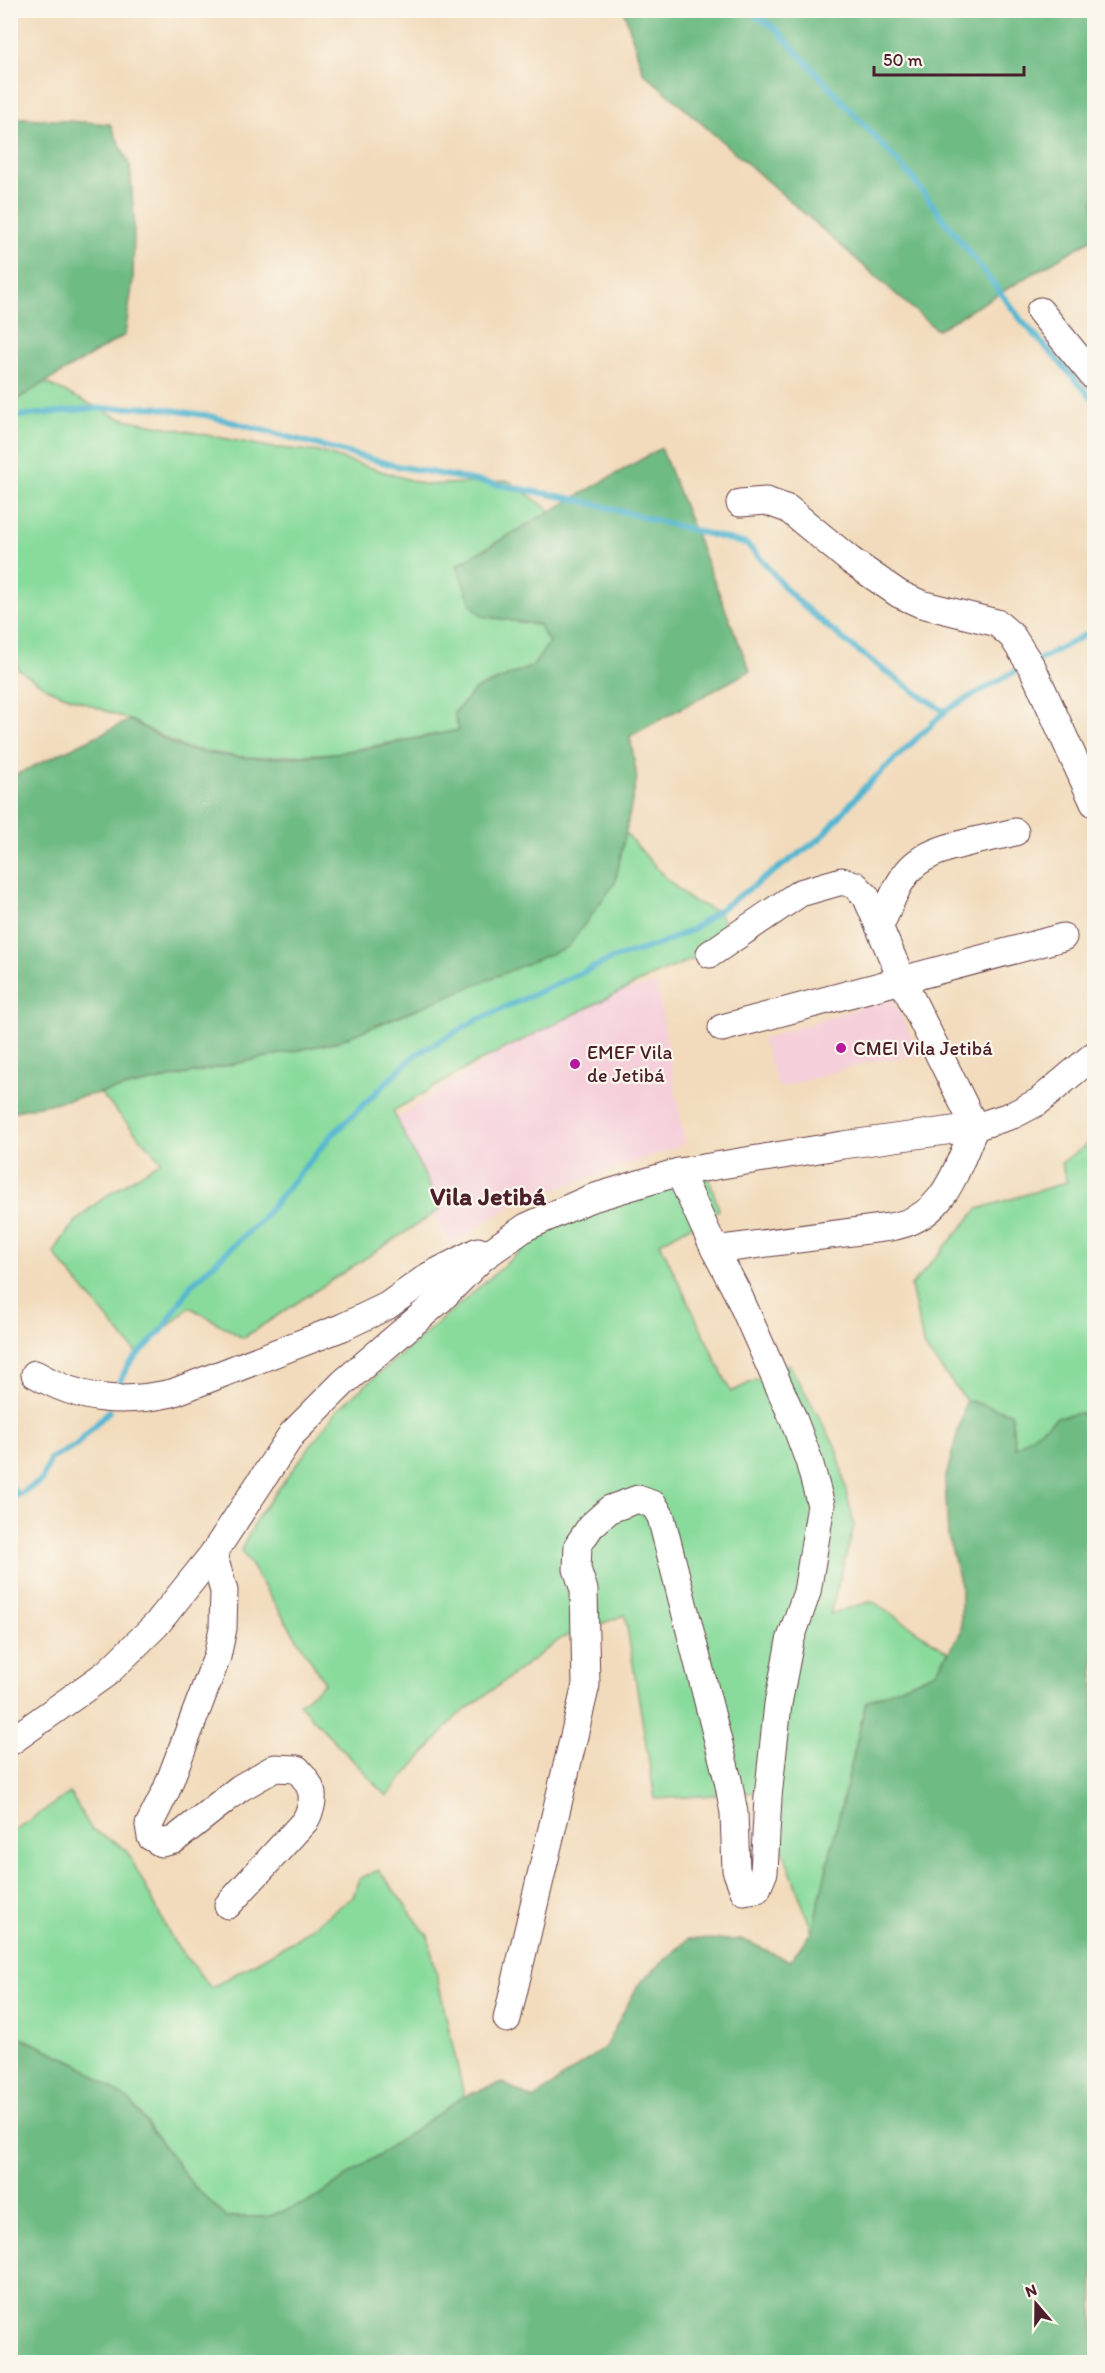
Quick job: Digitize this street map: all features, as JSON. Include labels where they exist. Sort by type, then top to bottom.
[{"type":"street","points":[[1040,310],[1095,377]]},
{"type":"street","points":[[740,503],[777,503],[899,594],[921,604],[997,623],[1012,636],[1033,669],[1095,802]]},
{"type":"street","points":[[880,926],[899,885],[910,868],[921,860],[938,851],[1015,832]]},
{"type":"street","points":[[710,954],[800,893],[842,881],[855,885],[866,896],[902,980],[975,1127]]},
{"type":"street","points":[[722,1028],[1063,937]]},
{"type":"street","points":[[35,1374],[74,1392],[111,1401],[144,1399],[172,1393],[343,1327],[387,1305],[429,1276],[526,1227],[589,1199],[679,1172],[843,1145],[975,1127],[1013,1115],[1038,1102],[1095,1055]]},
{"type":"street","points":[[715,1250],[907,1225],[926,1215],[944,1196],[975,1127]]},
{"type":"street","points":[[507,2019],[586,1685],[584,1590],[577,1569],[579,1545],[591,1526],[610,1509],[625,1502],[638,1499],[654,1504],[661,1517],[728,1780],[734,1813],[739,1882],[744,1891],[757,1889],[764,1872],[768,1797],[778,1704],[790,1641],[807,1592],[821,1505],[809,1461],[793,1418],[679,1172]]},
{"type":"street","points":[[10,1742],[107,1673],[156,1624],[213,1554],[292,1434],[344,1382],[441,1299],[482,1258],[526,1227]]},
{"type":"street","points":[[213,1554],[224,1591],[223,1628],[217,1657],[166,1791],[149,1825],[151,1837],[161,1843],[174,1840],[240,1788],[276,1768],[297,1769],[309,1782],[314,1805],[306,1821],[228,1905]]},
{"type":"shaded area","name":"EMEF Vila de Jetibá","points":[[657,984],[685,1144],[512,1205],[451,1245],[379,1130],[579,999]]},
{"type":"shaded area","name":"CMEI Vila Jetibá","points":[[891,998],[922,1056],[873,1061],[779,1088],[762,1039]]},
{"type":"green space","points":[[624,11],[1094,11],[1094,238],[937,330],[643,72]]},
{"type":"green space","points":[[10,117],[110,124],[130,166],[134,219],[133,280],[125,335],[11,403]]},
{"type":"green space","points":[[44,382],[119,418],[269,447],[320,452],[426,485],[509,481],[551,511],[458,564],[482,616],[539,625],[549,643],[533,666],[476,689],[459,730],[337,753],[247,758],[185,748],[130,720],[48,689],[18,669],[11,648],[10,403]]},
{"type":"green space","points":[[661,448],[750,671],[630,736],[637,778],[615,883],[568,947],[336,1042],[11,1112],[11,777],[130,720],[180,747],[221,755],[255,758],[358,750],[459,730],[454,713],[476,689],[533,666],[549,643],[539,625],[482,616],[471,604],[457,565]]},
{"type":"green space","points":[[625,832],[662,874],[690,900],[719,912],[726,928],[703,955],[656,974],[474,1064],[393,1111],[441,1209],[243,1338],[190,1307],[137,1354],[54,1254],[63,1238],[87,1211],[100,1200],[161,1161],[100,1093],[336,1042],[615,883]]},
{"type":"green space","points":[[1094,1140],[1094,1429],[1081,1413],[1058,1417],[1015,1449],[1011,1413],[966,1400],[924,1347],[911,1286],[978,1209],[1067,1182],[1061,1163]]},
{"type":"green space","points":[[705,1165],[719,1210],[660,1243],[731,1392],[789,1364],[837,1449],[854,1526],[830,1614],[872,1601],[948,1652],[936,1672],[866,1702],[812,1931],[762,1792],[655,1799],[625,1615],[562,1638],[456,1717],[387,1796],[299,1704],[325,1683],[241,1550],[259,1515],[338,1409],[544,1231]]},
{"type":"green space","points":[[966,1400],[1011,1413],[1015,1448],[1058,1417],[1081,1413],[1094,1429],[1094,2362],[11,2362],[11,2033],[78,2064],[130,2101],[192,2184],[226,2217],[267,2217],[311,2201],[464,2096],[503,2083],[533,2099],[605,2047],[638,1985],[688,1939],[744,1940],[790,1961],[812,1931],[866,1702],[936,1672],[961,1632],[961,1585],[948,1536],[945,1481]]},
{"type":"green space","points":[[70,1793],[91,1829],[126,1849],[174,1942],[211,1988],[293,1941],[353,1897],[359,1879],[379,1870],[428,1936],[464,2096],[311,2201],[267,2217],[226,2217],[192,2184],[130,2101],[78,2064],[11,2033],[10,1833]]},
{"type":"waterway","points":[[747,10],[775,28],[909,174],[1022,321],[1094,400]]},
{"type":"waterway","points":[[10,417],[87,409],[153,407],[209,416],[397,466],[579,500],[746,544],[782,585],[830,628],[887,672],[945,712]]},
{"type":"waterway","points":[[1035,662],[1094,630]]},
{"type":"waterway","points":[[117,1386],[129,1364],[163,1329],[191,1285],[261,1220],[329,1138],[415,1055],[475,1021],[612,959],[660,944],[691,930],[821,838],[864,788],[948,709],[1023,667]]},
{"type":"waterway","points":[[10,1500],[42,1480],[50,1459],[75,1446],[109,1411]]},
{"type":"waterway","points":[[10,1484],[17,1495]]},
{"type":"place","name":"CMEI Vila Jetibá","points":[[841,1048]]},
{"type":"place","name":"EMEF Vila de Jetibá","points":[[575,1064]]},
{"type":"district","name":"Vila Jetibá","points":[[488,1196]]}]
